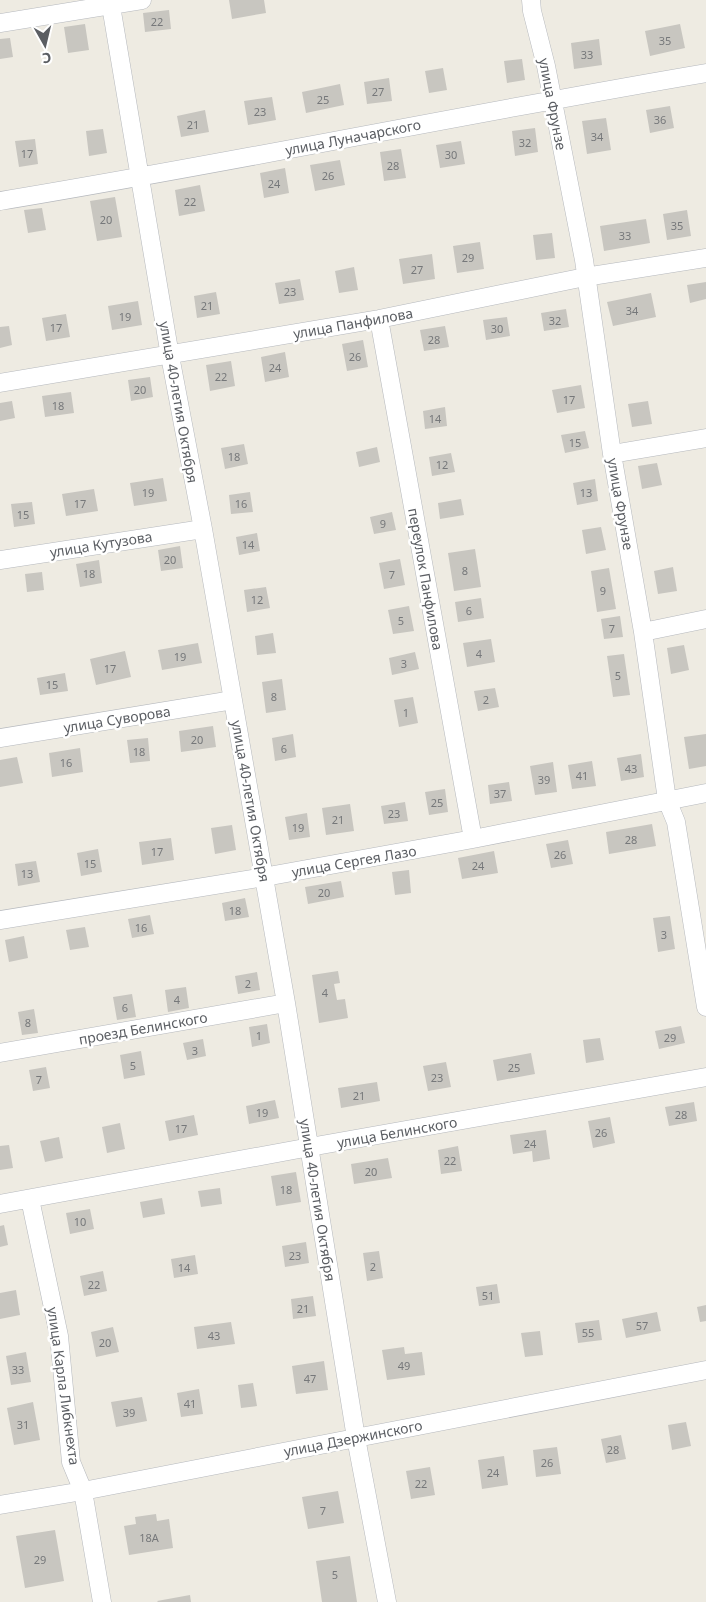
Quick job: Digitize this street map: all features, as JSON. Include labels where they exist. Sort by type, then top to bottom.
[{"type":"street","points":[[0,22],[111,3],[142,0]]},
{"type":"street","name":"улица Фрунзе","points":[[531,0],[546,66],[584,260],[612,454],[643,632],[667,800],[676,822],[706,1008]]},
{"type":"street","name":"улица 40-летия Октября","points":[[111,3],[170,356],[203,528],[286,1003],[356,1438],[388,1602]]},
{"type":"street","name":"улица Луначарского","points":[[0,201],[140,178],[552,99],[706,73]]},
{"type":"street","name":"улица Панфилова","points":[[0,384],[379,319],[586,277],[706,258]]},
{"type":"street","name":"переулок Панфилова","points":[[379,319],[474,839]]},
{"type":"street","points":[[612,454],[706,438]]},
{"type":"street","name":"улица Кутузова","points":[[0,560],[203,528]]},
{"type":"street","points":[[643,632],[706,619]]},
{"type":"street","name":"улица Суворова","points":[[0,738],[233,700]]},
{"type":"street","name":"улица Сергея Лазо","points":[[0,920],[264,877],[474,839],[706,793]]},
{"type":"street","name":"проезд Белинского","points":[[0,1054],[286,1003]]},
{"type":"street","name":"улица Белинского","points":[[0,1204],[706,1077]]},
{"type":"street","name":"улица Карла Либкнехта","points":[[30,1199],[59,1336],[72,1462],[83,1491],[102,1602]]},
{"type":"street","name":"улица Дзержинского","points":[[0,1505],[83,1491],[706,1370]]},
{"type":"building","points":[[229,0],[264,0],[266,13],[232,19]]},
{"type":"building","points":[[169,10],[171,29],[145,32],[143,13]]},
{"type":"building","points":[[85,24],[89,50],[68,53],[64,27]]},
{"type":"building","points":[[680,24],[685,48],[650,56],[645,31]]},
{"type":"building","points":[[10,38],[13,57],[0,59],[0,39]]},
{"type":"building","points":[[599,39],[602,65],[574,69],[571,43]]},
{"type":"building","points":[[522,59],[525,80],[507,83],[504,61]]},
{"type":"building","points":[[443,68],[447,90],[429,93],[425,71]]},
{"type":"building","points":[[389,78],[392,101],[367,104],[364,82]]},
{"type":"building","points":[[340,84],[344,105],[306,113],[302,92]]},
{"type":"building","points":[[272,97],[276,120],[248,125],[244,101]]},
{"type":"building","points":[[670,106],[674,128],[650,133],[646,110]]},
{"type":"building","points":[[205,110],[209,132],[181,137],[177,116]]},
{"type":"building","points":[[606,118],[611,150],[587,154],[582,121]]},
{"type":"building","points":[[535,128],[538,152],[515,156],[512,131]]},
{"type":"building","points":[[103,129],[107,153],[89,156],[86,131]]},
{"type":"building","points":[[35,139],[38,164],[19,167],[15,141]]},
{"type":"building","points":[[461,141],[465,164],[440,168],[436,145]]},
{"type":"building","points":[[401,149],[406,178],[384,181],[380,152]]},
{"type":"building","points":[[340,160],[345,185],[315,191],[310,165]]},
{"type":"building","points":[[285,168],[289,193],[264,198],[260,173]]},
{"type":"building","points":[[200,185],[205,211],[179,216],[175,190]]},
{"type":"building","points":[[115,197],[122,237],[97,241],[90,201]]},
{"type":"building","points":[[42,208],[46,230],[28,233],[24,210]]},
{"type":"building","points":[[687,210],[691,236],[667,240],[663,214]]},
{"type":"building","points":[[646,219],[650,243],[604,251],[600,226]]},
{"type":"building","points":[[552,233],[555,258],[536,260],[533,235]]},
{"type":"building","points":[[480,242],[484,269],[457,273],[453,246]]},
{"type":"building","points":[[432,254],[435,279],[403,284],[399,259]]},
{"type":"building","points":[[354,267],[358,290],[339,293],[335,271]]},
{"type":"building","points":[[300,279],[304,300],[279,304],[275,283]]},
{"type":"building","points":[[706,282],[706,299],[690,303],[687,285]]},
{"type":"building","points":[[216,292],[220,314],[197,318],[194,296]]},
{"type":"building","points":[[651,293],[656,317],[613,326],[607,302]]},
{"type":"building","points":[[138,301],[142,325],[112,330],[108,306]]},
{"type":"building","points":[[566,309],[569,327],[544,331],[541,313]]},
{"type":"building","points":[[66,314],[70,337],[46,341],[42,318]]},
{"type":"building","points":[[507,317],[510,336],[486,340],[483,320]]},
{"type":"building","points":[[9,326],[12,345],[0,348],[0,327]]},
{"type":"building","points":[[445,326],[449,347],[424,351],[420,330]]},
{"type":"building","points":[[363,340],[368,367],[347,371],[342,344]]},
{"type":"building","points":[[285,352],[289,377],[265,382],[261,357]]},
{"type":"building","points":[[231,361],[235,386],[210,391],[206,365]]},
{"type":"building","points":[[150,377],[153,397],[131,401],[128,380]]},
{"type":"building","points":[[581,385],[585,408],[557,413],[552,390]]},
{"type":"building","points":[[71,392],[74,413],[45,417],[42,396]]},
{"type":"building","points":[[12,401],[15,418],[0,421],[0,403]]},
{"type":"building","points":[[648,401],[652,424],[632,427],[628,404]]},
{"type":"building","points":[[445,407],[447,426],[425,429],[423,411]]},
{"type":"building","points":[[585,431],[589,448],[565,453],[561,435]]},
{"type":"building","points":[[244,444],[248,464],[225,469],[221,448]]},
{"type":"building","points":[[377,447],[380,462],[359,467],[356,452]]},
{"type":"building","points":[[451,453],[455,472],[432,476],[429,457]]},
{"type":"building","points":[[657,463],[662,485],[642,489],[638,466]]},
{"type":"building","points":[[163,478],[167,501],[134,506],[130,483]]},
{"type":"building","points":[[595,479],[598,501],[577,505],[573,483]]},
{"type":"building","points":[[94,489],[98,511],[66,516],[62,494]]},
{"type":"building","points":[[250,492],[253,512],[231,514],[229,495]]},
{"type":"building","points":[[461,499],[464,515],[440,519],[438,503]]},
{"type":"building","points":[[32,502],[35,524],[14,527],[11,504]]},
{"type":"building","points":[[392,512],[396,530],[374,534],[370,517]]},
{"type":"building","points":[[601,527],[606,550],[586,554],[582,530]]},
{"type":"building","points":[[257,533],[260,551],[239,555],[236,537]]},
{"type":"building","points":[[180,546],[183,568],[161,571],[158,550]]},
{"type":"building","points":[[475,549],[481,587],[454,591],[448,553]]},
{"type":"building","points":[[400,559],[405,585],[384,589],[379,563]]},
{"type":"building","points":[[99,560],[102,583],[80,587],[76,564]]},
{"type":"building","points":[[673,567],[677,591],[658,594],[654,571]]},
{"type":"building","points":[[609,568],[616,609],[597,612],[591,571]]},
{"type":"building","points":[[42,572],[44,590],[27,592],[25,574]]},
{"type":"building","points":[[266,587],[270,608],[247,612],[244,590]]},
{"type":"building","points":[[481,598],[484,618],[458,622],[455,602]]},
{"type":"building","points":[[409,606],[414,631],[393,634],[388,610]]},
{"type":"building","points":[[620,616],[623,637],[604,639],[601,619]]},
{"type":"building","points":[[273,633],[276,653],[257,655],[255,636]]},
{"type":"building","points":[[491,639],[495,662],[467,667],[463,643]]},
{"type":"building","points":[[198,643],[202,663],[162,670],[158,650]]},
{"type":"building","points":[[684,645],[689,670],[671,674],[667,648]]},
{"type":"building","points":[[125,651],[131,677],[96,685],[90,659]]},
{"type":"building","points":[[415,652],[419,669],[392,675],[389,658]]},
{"type":"building","points":[[624,654],[630,695],[613,697],[607,656]]},
{"type":"building","points":[[65,673],[68,691],[40,695],[37,678]]},
{"type":"building","points":[[282,679],[286,710],[266,713],[262,682]]},
{"type":"building","points":[[495,688],[499,707],[478,711],[474,691]]},
{"type":"building","points":[[413,697],[418,723],[399,727],[394,700]]},
{"type":"building","points":[[213,726],[216,747],[181,752],[179,731]]},
{"type":"building","points":[[293,734],[296,757],[275,761],[272,738]]},
{"type":"building","points":[[706,734],[706,766],[689,769],[684,737]]},
{"type":"building","points":[[148,738],[150,761],[130,763],[127,740]]},
{"type":"building","points":[[80,748],[83,772],[52,777],[49,753]]},
{"type":"building","points":[[641,754],[644,777],[621,781],[617,758]]},
{"type":"building","points":[[17,757],[23,783],[0,787],[0,760]]},
{"type":"building","points":[[592,761],[596,786],[572,789],[568,765]]},
{"type":"building","points":[[553,762],[557,792],[535,795],[530,766]]},
{"type":"building","points":[[509,782],[512,801],[490,804],[488,785]]},
{"type":"building","points":[[445,789],[448,812],[429,815],[425,792]]},
{"type":"building","points":[[405,802],[408,821],[384,824],[381,806]]},
{"type":"building","points":[[350,804],[354,831],[326,835],[322,808]]},
{"type":"building","points":[[307,813],[310,837],[289,840],[285,817]]},
{"type":"building","points":[[652,824],[656,846],[609,854],[606,832]]},
{"type":"building","points":[[232,825],[236,850],[215,854],[211,828]]},
{"type":"building","points":[[171,838],[174,860],[142,865],[139,842]]},
{"type":"building","points":[[568,840],[573,864],[551,868],[546,844]]},
{"type":"building","points":[[98,849],[102,872],[81,876],[77,853]]},
{"type":"building","points":[[494,851],[498,873],[462,879],[458,858]]},
{"type":"building","points":[[36,861],[40,882],[18,886],[15,864]]},
{"type":"building","points":[[409,870],[411,893],[395,895],[392,872]]},
{"type":"building","points":[[341,881],[344,897],[308,904],[305,887]]},
{"type":"building","points":[[245,898],[249,917],[225,921],[222,903]]},
{"type":"building","points":[[150,915],[154,934],[132,938],[128,919]]},
{"type":"building","points":[[670,916],[675,949],[658,952],[653,918]]},
{"type":"building","points":[[85,927],[89,947],[70,950],[66,930]]},
{"type":"building","points":[[24,936],[28,958],[9,962],[5,940]]},
{"type":"building","points":[[338,971],[340,983],[334,984],[337,1000],[345,999],[348,1018],[319,1023],[312,975]]},
{"type":"building","points":[[257,972],[260,990],[238,994],[235,976]]},
{"type":"building","points":[[186,987],[189,1008],[168,1012],[165,990]]},
{"type":"building","points":[[132,994],[136,1017],[117,1020],[113,997]]},
{"type":"building","points":[[34,1009],[38,1033],[22,1035],[18,1012]]},
{"type":"building","points":[[267,1024],[270,1043],[252,1047],[249,1027]]},
{"type":"building","points":[[681,1026],[685,1043],[659,1049],[655,1031]]},
{"type":"building","points":[[600,1038],[604,1060],[586,1063],[583,1040]]},
{"type":"building","points":[[203,1039],[206,1056],[187,1060],[183,1043]]},
{"type":"building","points":[[141,1051],[145,1075],[124,1079],[120,1055]]},
{"type":"building","points":[[531,1053],[535,1074],[497,1081],[493,1060]]},
{"type":"building","points":[[446,1062],[451,1087],[428,1091],[423,1066]]},
{"type":"building","points":[[46,1067],[50,1088],[33,1091],[29,1070]]},
{"type":"building","points":[[377,1082],[380,1101],[341,1108],[338,1088]]},
{"type":"building","points":[[275,1100],[279,1118],[249,1124],[246,1106]]},
{"type":"building","points":[[694,1102],[697,1121],[669,1126],[665,1107]]},
{"type":"building","points":[[194,1115],[198,1135],[169,1141],[165,1121]]},
{"type":"building","points":[[610,1117],[615,1143],[593,1148],[588,1121]]},
{"type":"building","points":[[120,1123],[125,1149],[107,1153],[102,1127]]},
{"type":"building","points":[[546,1130],[550,1159],[533,1162],[532,1151],[513,1154],[510,1135]]},
{"type":"building","points":[[59,1137],[63,1158],[45,1162],[40,1141]]},
{"type":"building","points":[[9,1145],[13,1168],[0,1170],[0,1146]]},
{"type":"building","points":[[458,1146],[462,1171],[441,1174],[438,1150]]},
{"type":"building","points":[[388,1158],[392,1178],[354,1184],[351,1164]]},
{"type":"building","points":[[296,1172],[301,1202],[276,1206],[271,1176]]},
{"type":"building","points":[[220,1188],[222,1204],[201,1207],[198,1191]]},
{"type":"building","points":[[162,1198],[165,1214],[143,1218],[140,1202]]},
{"type":"building","points":[[90,1209],[94,1229],[70,1234],[66,1213]]},
{"type":"building","points":[[4,1225],[8,1245],[0,1247],[0,1226]]},
{"type":"building","points":[[306,1242],[309,1263],[285,1267],[282,1246]]},
{"type":"building","points":[[379,1251],[383,1278],[367,1281],[363,1253]]},
{"type":"building","points":[[195,1255],[198,1274],[174,1278],[171,1259]]},
{"type":"building","points":[[103,1271],[107,1291],[84,1296],[80,1276]]},
{"type":"building","points":[[497,1284],[500,1303],[479,1306],[476,1287]]},
{"type":"building","points":[[16,1290],[20,1315],[0,1319],[0,1293]]},
{"type":"building","points":[[313,1296],[316,1316],[293,1319],[291,1299]]},
{"type":"building","points":[[706,1305],[706,1321],[700,1322],[697,1307]]},
{"type":"building","points":[[657,1312],[661,1331],[626,1338],[622,1319]]},
{"type":"building","points":[[599,1320],[602,1340],[578,1343],[575,1323]]},
{"type":"building","points":[[231,1322],[235,1344],[197,1349],[194,1327]]},
{"type":"building","points":[[113,1327],[119,1352],[96,1357],[91,1332]]},
{"type":"building","points":[[540,1331],[543,1355],[525,1357],[521,1333]]},
{"type":"building","points":[[404,1347],[405,1354],[422,1352],[425,1375],[387,1380],[382,1350]]},
{"type":"building","points":[[26,1352],[31,1382],[11,1385],[6,1356]]},
{"type":"building","points":[[324,1361],[328,1390],[296,1394],[292,1366]]},
{"type":"building","points":[[253,1383],[257,1406],[241,1408],[238,1385]]},
{"type":"building","points":[[199,1389],[203,1414],[181,1417],[177,1393]]},
{"type":"building","points":[[142,1397],[147,1421],[116,1427],[111,1402]]},
{"type":"building","points":[[33,1402],[40,1440],[14,1445],[7,1408]]},
{"type":"building","points":[[686,1422],[691,1446],[672,1450],[668,1425]]},
{"type":"building","points":[[621,1435],[626,1459],[606,1463],[601,1439]]},
{"type":"building","points":[[557,1447],[561,1474],[536,1477],[533,1450]]},
{"type":"building","points":[[504,1456],[508,1485],[482,1489],[478,1460]]},
{"type":"building","points":[[430,1467],[435,1495],[411,1499],[406,1471]]},
{"type":"building","points":[[338,1491],[344,1523],[308,1529],[302,1497]]},
{"type":"building","points":[[156,1514],[157,1521],[169,1519],[173,1548],[129,1555],[124,1526],[136,1524],[135,1517]]},
{"type":"building","points":[[55,1530],[64,1581],[25,1588],[16,1536]]},
{"type":"building","points":[[350,1556],[357,1602],[322,1602],[316,1561]]},
{"type":"building","points":[[190,1595],[191,1602],[157,1601]]}]
